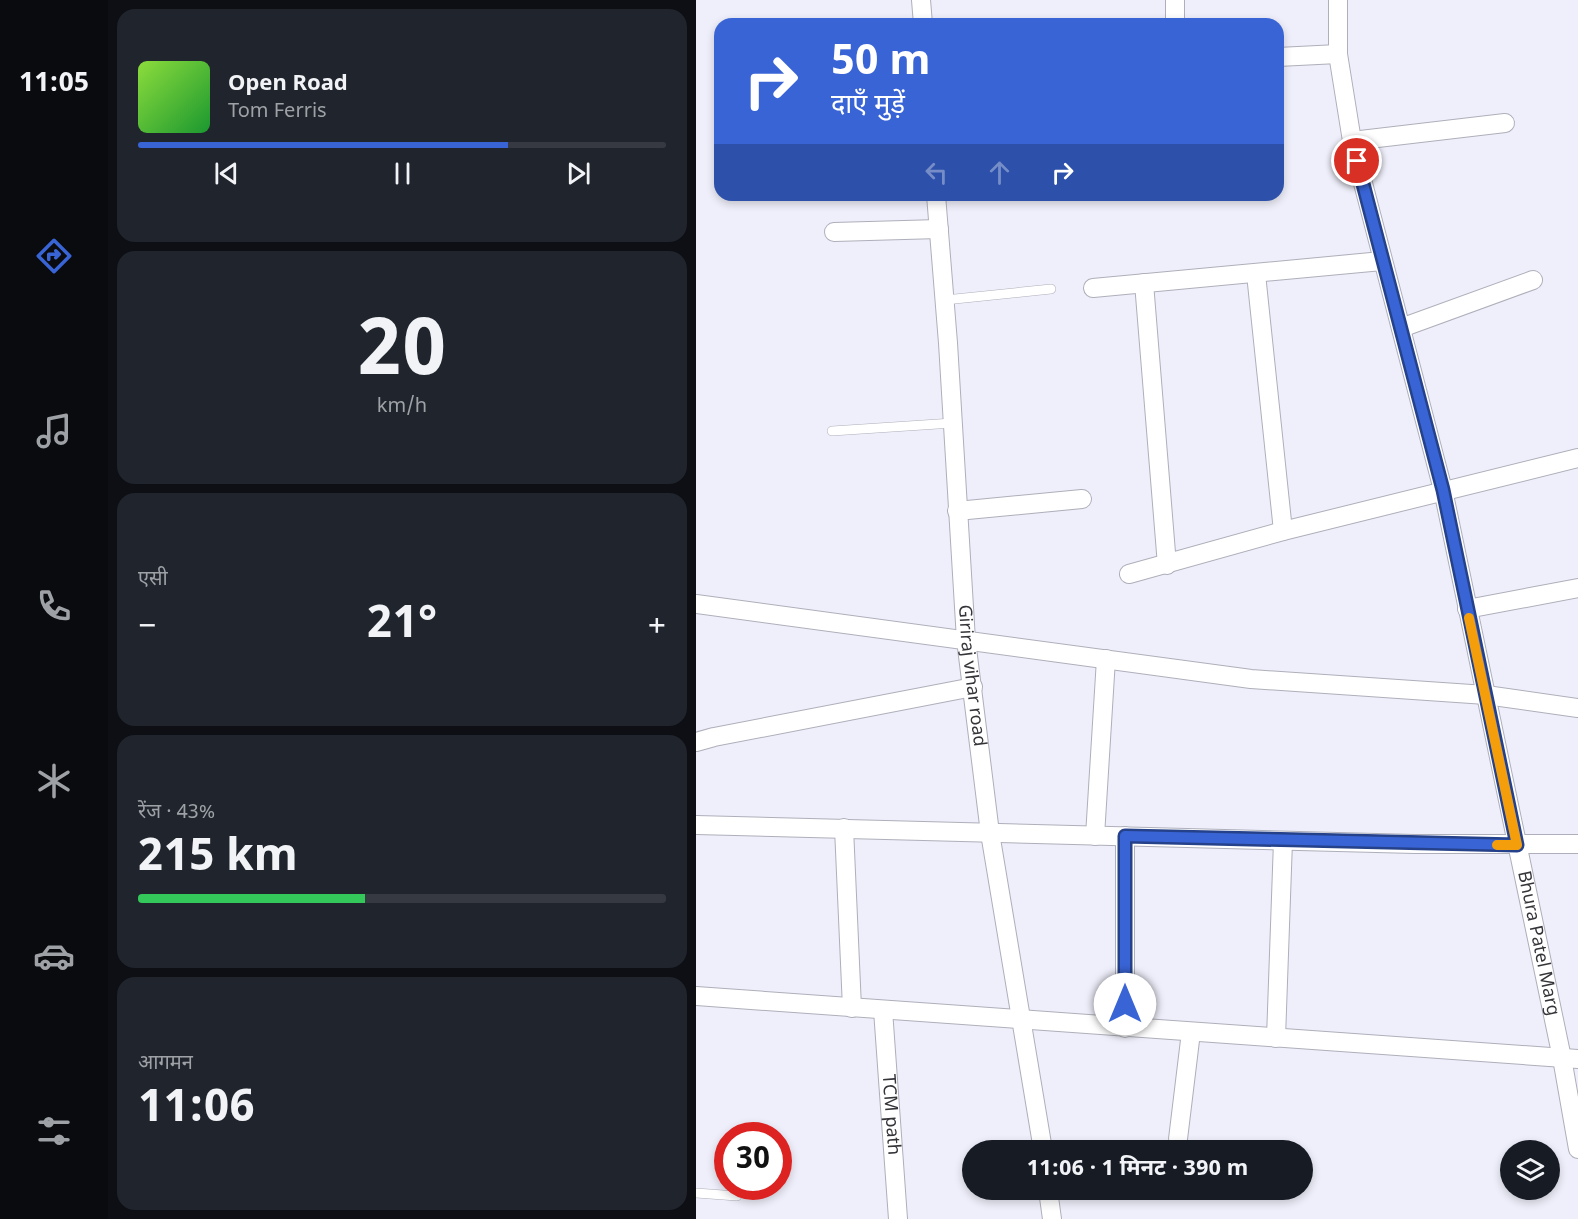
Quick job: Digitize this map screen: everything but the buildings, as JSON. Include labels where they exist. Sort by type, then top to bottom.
[{"type":"street","points":[[921,0],[922,18]]},
{"type":"street","points":[[1175,0],[1175,18]]},
{"type":"street","name":"Bhura Patel Marg","points":[[1338,0],[1338,54],[1352,141],[1443,490],[1517,845],[1570,1058],[1578,1149]]},
{"type":"street","points":[[1284,57],[1338,54]]},
{"type":"street","points":[[1352,141],[1504,123]]},
{"type":"street","name":"Giriraj vihar road","points":[[936,201],[945,300],[966,640],[990,833],[1041,1140]]},
{"type":"street","points":[[834,232],[939,229]]},
{"type":"street","points":[[1093,288],[1382,261]]},
{"type":"street","points":[[1256,274],[1283,531]]},
{"type":"street","points":[[1401,328],[1533,280]]},
{"type":"street","points":[[1144,283],[1167,565]]},
{"type":"street","points":[[1129,574],[1283,531],[1578,458]]},
{"type":"street","points":[[957,511],[1082,499]]},
{"type":"street","points":[[1467,609],[1578,588]]},
{"type":"street","points":[[696,604],[1251,679],[1486,695],[1578,708]]},
{"type":"street","points":[[1095,836],[1106,659]]},
{"type":"street","points":[[696,742],[714,736],[973,687]]},
{"type":"street","points":[[696,825],[1283,841],[1578,844]]},
{"type":"street","points":[[844,828],[852,1008]]},
{"type":"street","points":[[1125,836],[1125,1028]]},
{"type":"street","points":[[1276,1038],[1283,841]]},
{"type":"street","points":[[696,996],[1570,1058]]},
{"type":"street","name":"TCM path","points":[[883,1010],[898,1219]]},
{"type":"street","points":[[1178,1139],[1191,1032]]},
{"type":"street","points":[[1049,1200],[1052,1219]]},
{"type":"lane","points":[[945,300],[1051,289]]},
{"type":"lane","points":[[832,431],[953,423]]},
{"type":"lane","points":[[696,1193],[714,1195]]},
{"type":"slow traffic","points":[[1469,618],[1517,845],[1497,845]]},
{"type":"route","points":[[1125,1004],[1125,836],[1517,845],[1443,490],[1357,161]]}]
